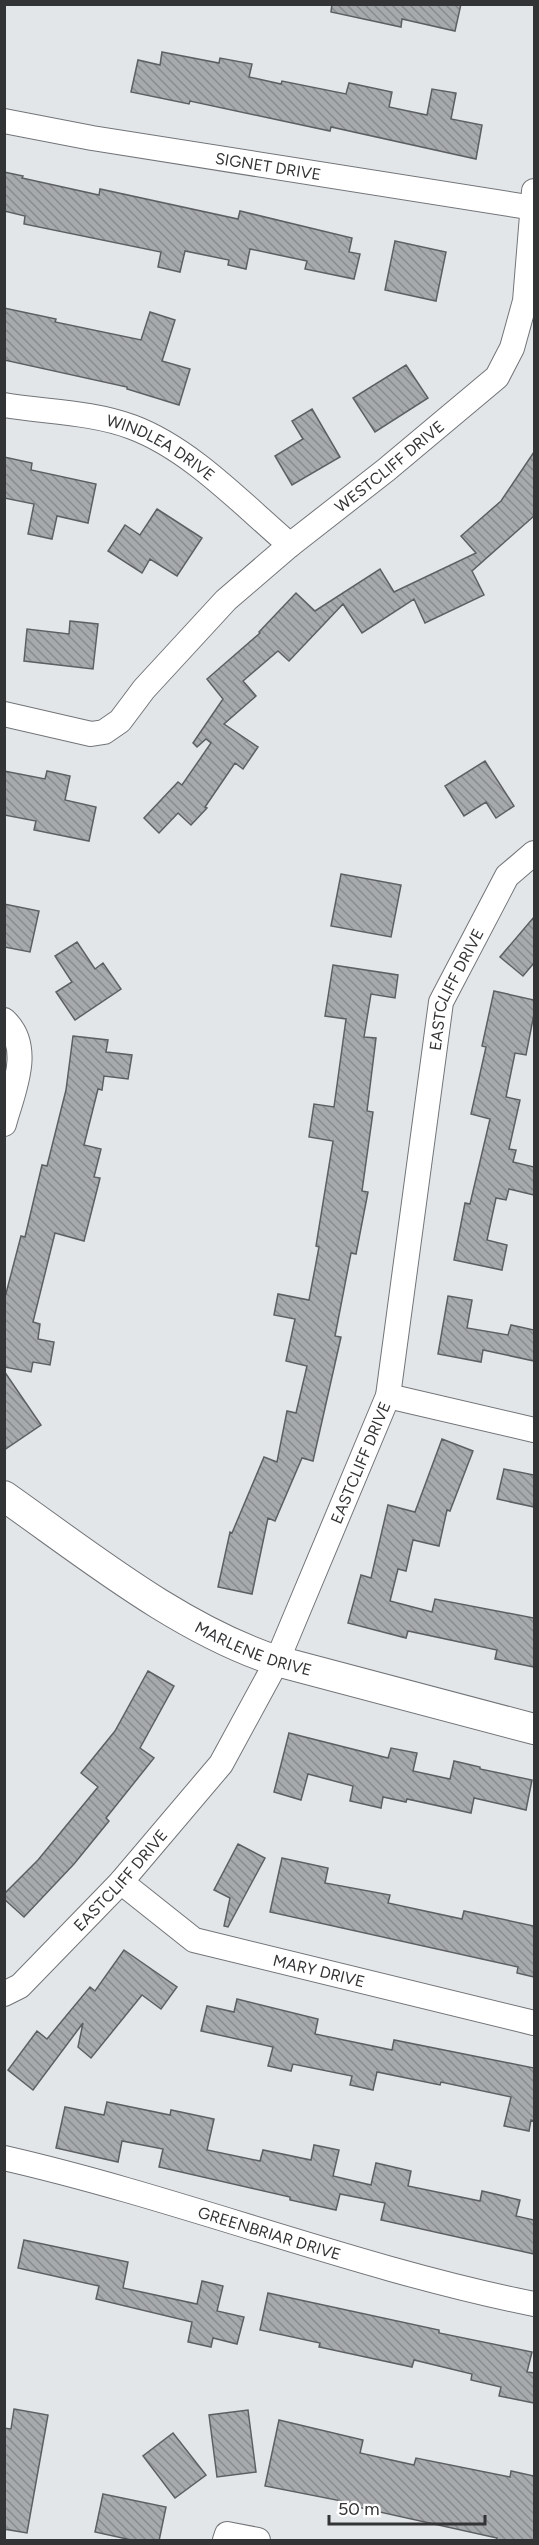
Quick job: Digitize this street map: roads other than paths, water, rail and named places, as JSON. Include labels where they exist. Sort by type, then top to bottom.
[{"type":"street","name":"SIGNET DRIVE","points":[[4,121],[92,138],[534,200]]},
{"type":"street","name":"WESTCLIFF DRIVE","points":[[4,714],[92,734],[104,732],[120,721],[144,689],[226,600],[290,545],[386,470],[497,377],[512,348],[525,301],[534,200]]},
{"type":"street","name":"WINDLEA DRIVE","points":[[4,405],[100,418],[133,427],[182,452],[290,545]]},
{"type":"street","name":"EASTCLIFF DRIVE","points":[[4,1994],[20,1986],[121,1882],[221,1764],[277,1661],[388,1396],[441,1002],[507,876],[534,853]]},
{"type":"street","points":[[4,1020],[18,1041],[21,1064],[4,1124]]},
{"type":"street","points":[[388,1396],[534,1430]]},
{"type":"street","name":"MARLENE DRIVE","points":[[4,1496],[144,1594],[245,1651],[534,1728]]},
{"type":"street","name":"MARY DRIVE","points":[[121,1882],[194,1940],[534,2023]]},
{"type":"street","name":"GREENBRIAR DRIVE","points":[[4,2158],[85,2177],[430,2280],[534,2304]]},
{"type":"street","points":[[225,2541],[227,2534],[258,2541]]}]
